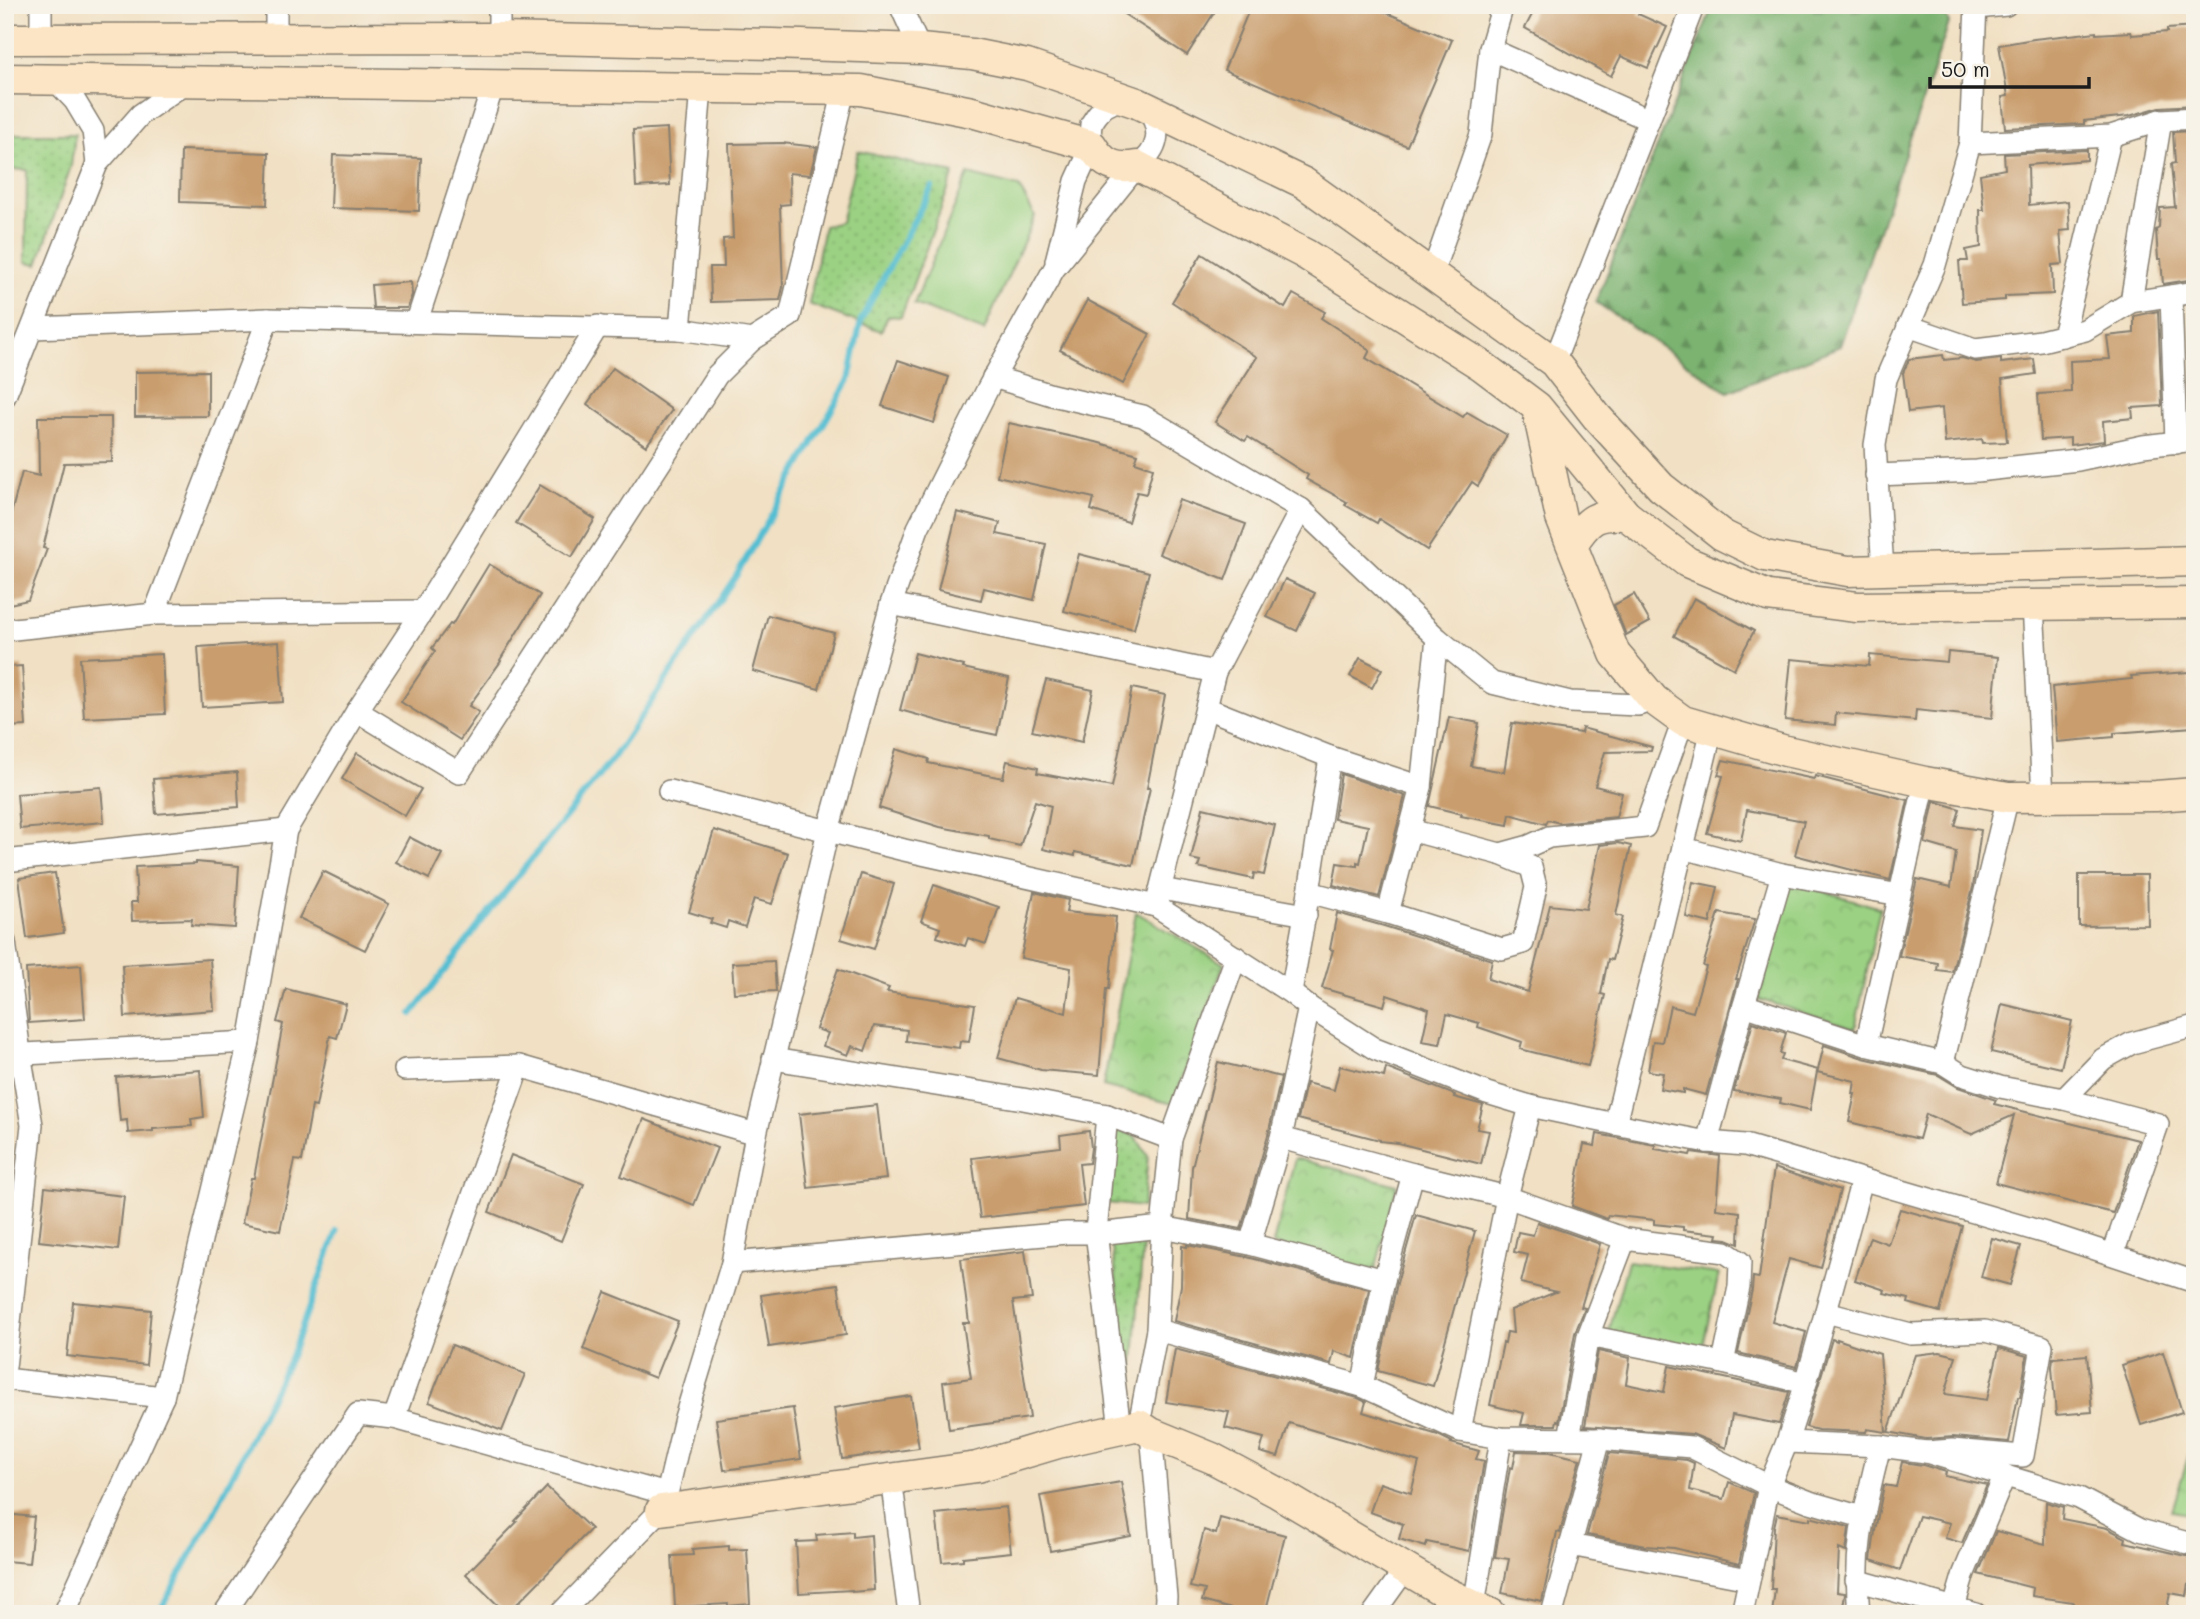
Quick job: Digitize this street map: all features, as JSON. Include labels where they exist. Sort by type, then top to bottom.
[{"type":"main road","points":[[5,39],[499,38],[920,49],[972,54],[1027,65],[1136,105],[1304,183],[1554,362],[1597,417],[1661,487],[1722,536],[1765,556],[1848,571],[2195,561]]},
{"type":"main road","points":[[5,79],[861,90],[972,112],[1092,146],[1106,163],[1116,167],[1137,166],[1305,254],[1481,365],[1537,407],[1626,515],[1687,562],[1769,596],[1857,607],[2195,603]]},
{"type":"main road","points":[[1537,407],[1561,518],[1615,654],[1654,700],[1683,721],[1786,751],[1924,782],[2008,797],[2156,796],[2195,793]]},
{"type":"main road","points":[[1573,543],[1593,519],[1608,514],[1626,515]]},
{"type":"main road","points":[[664,1502],[977,1467],[1058,1443],[1137,1429],[1212,1458],[1267,1487],[1441,1590],[1483,1610]]},
{"type":"street","points":[[41,5],[41,40]]},
{"type":"street","points":[[276,5],[276,38]]},
{"type":"street","points":[[499,5],[499,38]]},
{"type":"street","points":[[900,5],[920,49]]},
{"type":"street","points":[[1432,274],[1481,134],[1490,49],[1503,5]]},
{"type":"street","points":[[1884,570],[1875,445],[1886,379],[1935,265],[1970,143],[1977,6],[2006,5]]},
{"type":"street","points":[[1554,362],[1691,6]]},
{"type":"street","points":[[1490,49],[1649,120]]},
{"type":"street","points":[[55,80],[75,101],[93,131],[97,164]]},
{"type":"street","points":[[5,396],[97,164],[141,114],[187,82]]},
{"type":"street","points":[[416,321],[493,86]]},
{"type":"street","points":[[680,329],[701,89]]},
{"type":"street","points":[[357,710],[458,773],[717,376],[752,340],[790,316],[844,90]]},
{"type":"street","points":[[560,1614],[664,1502],[685,1418],[732,1264],[773,1059],[828,831],[891,604],[918,528],[993,377],[1054,269],[1137,166],[1147,160],[1153,151],[1158,129],[1154,118],[1136,105],[1114,102],[1104,107],[1091,124],[1092,146],[1076,181],[1054,269]]},
{"type":"street","points":[[1970,143],[2111,136],[2161,120],[2195,118]]},
{"type":"street","points":[[2131,302],[2161,120]]},
{"type":"street","points":[[2063,336],[2111,136]]},
{"type":"street","points":[[1908,327],[1975,349],[2041,341],[2085,330],[2131,302],[2195,292]]},
{"type":"street","points":[[1876,475],[1976,471],[2078,460],[2143,446],[2185,441],[2171,296]]},
{"type":"street","points":[[33,328],[268,319],[416,321],[680,329],[752,340]]},
{"type":"street","points":[[154,614],[268,319]]},
{"type":"street","points":[[64,1614],[163,1397],[249,1042],[286,830],[357,710],[423,611],[598,326]]},
{"type":"street","points":[[993,377],[1052,395],[1143,416],[1301,509],[1437,638],[1492,684],[1570,702],[1638,705],[1654,700]]},
{"type":"street","points":[[1158,898],[1216,672],[1301,509]]},
{"type":"street","points":[[891,604],[1216,672]]},
{"type":"street","points":[[2033,604],[2043,797]]},
{"type":"street","points":[[5,630],[154,614],[423,611]]},
{"type":"street","points":[[1388,913],[1421,787],[1437,638]]},
{"type":"street","points":[[1206,709],[1330,757],[1421,787]]},
{"type":"street","points":[[1500,854],[1530,846],[1549,837],[1645,827],[1683,721]]},
{"type":"street","points":[[1615,1124],[1712,729]]},
{"type":"street","points":[[1291,993],[1330,757]]},
{"type":"street","points":[[1866,1045],[1924,782]]},
{"type":"street","points":[[669,791],[904,850],[1158,898],[1306,915]]},
{"type":"street","points":[[1943,1063],[2008,797]]},
{"type":"street","points":[[5,862],[286,830]]},
{"type":"street","points":[[1309,892],[1388,913],[1502,949],[1523,943],[1536,887],[1531,867],[1500,854],[1410,830]]},
{"type":"street","points":[[1683,848],[1782,874],[1900,895]]},
{"type":"street","points":[[1707,1142],[1782,874]]},
{"type":"street","points":[[1158,898],[1236,957],[1375,1049],[1487,1093],[1530,1106],[1615,1124],[1707,1142],[1745,1146],[2113,1254],[2195,1282]]},
{"type":"street","points":[[5,942],[13,1054],[32,1125],[5,1367]]},
{"type":"street","points":[[1137,1429],[1157,1330],[1162,1227],[1171,1139],[1236,957]]},
{"type":"street","points":[[1744,1005],[1866,1045],[1943,1063],[1962,1075],[2000,1087],[2064,1099],[2158,1124],[2113,1254]]},
{"type":"street","points":[[1250,1244],[1281,1138],[1309,1007]]},
{"type":"street","points":[[2064,1099],[2104,1059],[2132,1043],[2195,1026]]},
{"type":"street","points":[[13,1054],[249,1042]]},
{"type":"street","points":[[773,1059],[1023,1098],[1107,1115],[1171,1139]]},
{"type":"street","points":[[405,1070],[519,1066],[756,1134]]},
{"type":"street","points":[[394,1419],[519,1066]]},
{"type":"street","points":[[1460,1431],[1507,1197],[1530,1106]]},
{"type":"street","points":[[1107,1115],[1096,1232],[1137,1429],[1166,1597],[1165,1614]]},
{"type":"street","points":[[1281,1138],[1507,1197],[1626,1239],[1725,1252],[1740,1262],[1739,1287],[1723,1363]]},
{"type":"street","points":[[1362,1385],[1384,1280],[1413,1174]]},
{"type":"street","points":[[1742,1614],[1769,1486],[1806,1383],[1862,1180]]},
{"type":"street","points":[[732,1264],[1067,1233],[1162,1227],[1250,1244],[1384,1280]]},
{"type":"street","points":[[1569,1438],[1588,1336],[1626,1239]]},
{"type":"street","points":[[1826,1312],[1911,1334],[1985,1331],[2042,1346],[2023,1455],[1952,1450],[1926,1452]]},
{"type":"street","points":[[1157,1330],[1362,1385],[1460,1431],[1502,1438],[1599,1439],[1691,1447],[1769,1486],[1810,1502],[1862,1517]]},
{"type":"street","points":[[1588,1336],[1806,1383]]},
{"type":"street","points":[[5,1380],[163,1397]]},
{"type":"street","points":[[224,1614],[358,1414],[394,1419],[664,1502]]},
{"type":"street","points":[[1483,1610],[1502,1438]]},
{"type":"street","points":[[1552,1614],[1599,1439]]},
{"type":"street","points":[[1787,1442],[1880,1446],[1926,1452],[2078,1499],[2140,1530],[2195,1545]]},
{"type":"street","points":[[1859,1614],[1856,1580],[1862,1517],[1880,1446]]},
{"type":"street","points":[[1954,1607],[1964,1573],[2005,1475]]},
{"type":"street","points":[[891,1478],[909,1614]]},
{"type":"street","points":[[1570,1545],[1749,1579]]},
{"type":"street","points":[[1373,1614],[1406,1568]]},
{"type":"street","points":[[1856,1580],[1976,1614]]},
{"type":"green space","points":[[1713,5],[1941,5],[1949,23],[1840,346],[1728,392],[1596,302]]},
{"type":"green space","points":[[5,134],[75,134],[71,166],[38,264],[26,262],[27,170],[5,169]]},
{"type":"green space","points":[[858,151],[954,173],[901,317],[888,316],[881,331],[809,304],[824,226],[841,222]]},
{"type":"green space","points":[[968,174],[1019,187],[1035,216],[984,331],[914,304]]},
{"type":"green space","points":[[1790,881],[1880,908],[1855,1029],[1758,999]]},
{"type":"green space","points":[[1136,912],[1224,964],[1173,1104],[1103,1086]]},
{"type":"green space","points":[[1117,1129],[1135,1136],[1148,1156],[1143,1207],[1108,1203]]},
{"type":"green space","points":[[1295,1158],[1397,1185],[1375,1271],[1273,1244]]},
{"type":"green space","points":[[1111,1239],[1143,1244],[1131,1396]]},
{"type":"green space","points":[[1628,1261],[1719,1274],[1701,1354],[1608,1335]]},
{"type":"green space","points":[[2195,1434],[2195,1515],[2172,1511]]},
{"type":"building","points":[[1110,5],[1219,5],[1187,55]]},
{"type":"building","points":[[1251,5],[1368,5],[1452,40],[1407,146],[1224,70]]},
{"type":"building","points":[[1537,5],[1642,5],[1638,14],[1667,27],[1648,68],[1621,56],[1611,76],[1525,28]]},
{"type":"building","points":[[2195,27],[2195,105],[2160,107],[2129,116],[2084,121],[2084,124],[2005,128],[2002,97],[2008,96],[1999,45],[2096,32],[2131,32],[2132,35]]},
{"type":"building","points":[[667,128],[670,185],[636,187],[633,130]]},
{"type":"building","points":[[2195,131],[2195,279],[2163,284],[2156,230],[2159,228],[2160,208],[2175,207],[2171,164],[2175,163],[2173,132]]},
{"type":"building","points":[[782,143],[817,147],[810,175],[789,173],[790,204],[780,205],[783,287],[780,300],[711,302],[710,267],[724,267],[723,239],[733,238],[729,144]]},
{"type":"building","points":[[181,150],[269,153],[267,205],[180,202]]},
{"type":"building","points":[[2087,150],[2087,160],[2028,165],[2029,205],[2068,201],[2070,230],[2060,231],[2063,264],[2052,265],[2053,294],[2005,296],[2005,300],[1962,303],[1959,261],[1968,261],[1966,250],[1981,247],[1980,210],[1984,210],[1980,174],[2005,169],[2004,154]]},
{"type":"building","points":[[333,155],[421,158],[419,211],[331,208]]},
{"type":"building","points":[[1202,254],[1285,308],[1293,294],[1325,312],[1321,318],[1370,350],[1366,358],[1463,417],[1467,412],[1507,435],[1478,486],[1472,482],[1427,550],[1379,519],[1377,523],[1345,505],[1347,502],[1306,479],[1308,475],[1248,437],[1245,441],[1215,422],[1257,357],[1172,302]]},
{"type":"building","points":[[411,282],[412,295],[407,308],[373,308],[371,285]]},
{"type":"building","points":[[1087,300],[1150,334],[1123,384],[1060,350]]},
{"type":"building","points":[[2158,311],[2162,406],[2132,408],[2133,418],[2103,421],[2104,441],[2070,445],[2070,438],[2041,440],[2038,394],[2071,392],[2070,361],[2110,359],[2107,336],[2134,333],[2134,316]]},
{"type":"building","points":[[1943,355],[1944,360],[1962,358],[1976,362],[2001,359],[2001,363],[2034,359],[2036,374],[2002,379],[2007,442],[1983,443],[1982,439],[1945,443],[1942,408],[1908,412],[1903,373],[1909,359]]},
{"type":"building","points":[[898,360],[949,377],[934,423],[882,406]]},
{"type":"building","points":[[613,368],[672,410],[646,446],[587,404]]},
{"type":"building","points":[[208,371],[208,416],[135,417],[135,372]]},
{"type":"building","points":[[38,417],[111,417],[112,462],[64,463],[43,548],[47,549],[28,600],[5,605],[5,537],[22,472],[39,476]]},
{"type":"building","points":[[1009,423],[1138,454],[1135,462],[1153,468],[1146,494],[1137,492],[1128,522],[1091,510],[1094,498],[997,476]]},
{"type":"building","points":[[540,485],[595,519],[572,557],[516,523]]},
{"type":"building","points":[[1179,500],[1246,524],[1225,580],[1159,554]]},
{"type":"building","points":[[957,512],[1000,523],[997,534],[1046,544],[1034,600],[984,588],[981,600],[938,590]]},
{"type":"building","points":[[1079,554],[1149,572],[1134,629],[1064,611]]},
{"type":"building","points":[[489,564],[540,595],[501,661],[469,706],[479,712],[460,740],[401,702],[435,651],[432,648],[450,624],[452,625]]},
{"type":"building","points":[[1285,579],[1315,593],[1297,631],[1267,617]]},
{"type":"building","points":[[1634,594],[1650,622],[1626,635],[1614,605]]},
{"type":"building","points":[[1694,598],[1754,631],[1734,669],[1674,636]]},
{"type":"building","points":[[768,615],[834,633],[819,689],[753,671]]},
{"type":"building","points":[[279,642],[283,702],[202,707],[198,647]]},
{"type":"building","points":[[1948,652],[1998,657],[1992,718],[1916,710],[1915,721],[1836,713],[1835,725],[1785,720],[1791,659],[1869,666],[1870,655],[1947,662]]},
{"type":"building","points":[[915,653],[964,666],[963,668],[1009,678],[997,735],[900,710]]},
{"type":"building","points":[[162,654],[165,714],[84,718],[80,658]]},
{"type":"building","points":[[1360,658],[1382,669],[1372,688],[1350,676]]},
{"type":"building","points":[[22,666],[26,726],[5,727],[5,667]]},
{"type":"building","points":[[2189,672],[2193,727],[2114,733],[2114,737],[2057,742],[2052,687],[2132,679],[2131,676]]},
{"type":"building","points":[[1046,680],[1093,690],[1082,742],[1032,731]]},
{"type":"building","points":[[1132,688],[1165,695],[1147,788],[1150,788],[1133,865],[1075,852],[1075,856],[1043,849],[1051,806],[1035,801],[1020,846],[989,839],[989,836],[940,827],[879,808],[896,749],[929,759],[928,763],[1003,778],[1007,761],[1038,768],[1037,773],[1112,787]]},
{"type":"building","points":[[1449,717],[1479,723],[1471,766],[1504,772],[1512,723],[1581,733],[1582,728],[1652,747],[1651,751],[1605,752],[1595,786],[1622,793],[1616,817],[1560,823],[1548,820],[1546,824],[1510,814],[1508,825],[1461,816],[1462,814],[1429,806]]},
{"type":"building","points":[[357,753],[421,789],[405,816],[342,779]]},
{"type":"building","points":[[1723,760],[1814,779],[1815,776],[1908,800],[1890,880],[1795,855],[1804,821],[1747,810],[1741,841],[1707,833],[1723,776],[1718,775]]},
{"type":"building","points":[[237,772],[239,807],[156,814],[153,779]]},
{"type":"building","points":[[1341,774],[1405,796],[1379,897],[1333,885],[1337,863],[1357,866],[1357,862],[1360,863],[1368,826],[1334,819]]},
{"type":"building","points":[[101,787],[104,822],[20,829],[17,794]]},
{"type":"building","points":[[1934,801],[1960,809],[1955,826],[1981,830],[1973,887],[1952,972],[1937,970],[1938,963],[1899,956],[1917,879],[1951,887],[1956,852],[1925,843]]},
{"type":"building","points":[[1203,808],[1275,825],[1264,875],[1254,873],[1253,879],[1198,867],[1200,861],[1191,859]]},
{"type":"building","points":[[714,830],[788,853],[772,904],[754,899],[745,927],[728,921],[726,928],[710,923],[712,919],[689,912]]},
{"type":"building","points":[[409,837],[442,854],[429,879],[396,862]]},
{"type":"building","points":[[1618,843],[1631,846],[1616,915],[1623,917],[1612,960],[1608,959],[1601,994],[1605,995],[1588,1066],[1520,1049],[1522,1042],[1478,1027],[1479,1023],[1447,1014],[1440,1044],[1422,1041],[1429,1009],[1387,995],[1384,1006],[1322,988],[1333,950],[1330,949],[1337,913],[1492,960],[1488,979],[1528,992],[1550,905],[1586,909],[1600,845]]},
{"type":"building","points":[[196,862],[239,866],[235,928],[191,925],[192,919],[132,921],[131,902],[137,902],[135,867]]},
{"type":"building","points":[[323,871],[389,904],[365,950],[299,918]]},
{"type":"building","points":[[55,873],[64,933],[27,938],[19,878]]},
{"type":"building","points":[[861,874],[894,884],[874,949],[841,939]]},
{"type":"building","points":[[2079,875],[2147,875],[2148,925],[2079,926]]},
{"type":"building","points":[[1693,882],[1718,887],[1710,923],[1686,917]]},
{"type":"building","points":[[934,885],[999,907],[986,944],[968,938],[965,946],[937,937],[940,928],[921,921]]},
{"type":"building","points":[[1034,892],[1068,900],[1066,912],[1116,917],[1109,989],[1106,989],[1099,1075],[1041,1070],[998,1058],[1015,998],[1066,1013],[1071,968],[1021,958]]},
{"type":"building","points":[[1719,913],[1755,919],[1736,979],[1706,1095],[1683,1089],[1683,1093],[1660,1089],[1663,1073],[1648,1071],[1653,1041],[1662,1042],[1670,1006],[1693,1012]]},
{"type":"building","points":[[210,959],[214,1010],[125,1017],[122,965]]},
{"type":"building","points":[[774,961],[776,991],[734,993],[732,963]]},
{"type":"building","points":[[81,965],[85,1019],[29,1023],[26,969]]},
{"type":"building","points":[[838,969],[889,988],[887,992],[975,1005],[969,1042],[960,1041],[959,1048],[906,1041],[907,1030],[874,1026],[865,1051],[852,1046],[848,1055],[823,1046],[828,1033],[816,1029]]},
{"type":"building","points":[[286,989],[346,1004],[337,1038],[330,1036],[316,1107],[312,1106],[302,1161],[295,1160],[280,1231],[242,1223],[251,1178],[254,1178],[283,1024],[277,1022]]},
{"type":"building","points":[[2002,1004],[2072,1021],[2061,1068],[1991,1052]]},
{"type":"building","points":[[1753,1022],[1786,1033],[1780,1053],[1783,1054],[1781,1060],[1818,1070],[1824,1045],[1863,1058],[1938,1075],[1958,1087],[1996,1100],[1994,1104],[2138,1140],[2113,1213],[1996,1183],[2014,1115],[1971,1134],[1926,1114],[1919,1139],[1849,1122],[1855,1081],[1817,1072],[1810,1110],[1780,1103],[1781,1099],[1734,1091]]},
{"type":"building","points":[[1218,1062],[1281,1077],[1268,1135],[1241,1229],[1189,1219],[1192,1167]]},
{"type":"building","points":[[1340,1066],[1384,1077],[1386,1068],[1455,1095],[1454,1097],[1483,1105],[1477,1129],[1489,1131],[1481,1164],[1298,1119],[1306,1083],[1334,1090]]},
{"type":"building","points":[[200,1070],[204,1117],[191,1119],[192,1126],[128,1133],[127,1120],[120,1121],[116,1077]]},
{"type":"building","points":[[877,1105],[886,1179],[808,1188],[799,1114]]},
{"type":"building","points":[[644,1119],[717,1148],[694,1205],[621,1176]]},
{"type":"building","points":[[1089,1131],[1089,1163],[1079,1164],[1084,1206],[980,1218],[972,1158],[1061,1147],[1060,1135]]},
{"type":"building","points":[[1597,1134],[1655,1145],[1655,1149],[1690,1155],[1691,1152],[1720,1156],[1716,1209],[1740,1212],[1739,1244],[1717,1238],[1718,1234],[1654,1224],[1654,1220],[1608,1215],[1607,1219],[1572,1206],[1584,1144],[1595,1146]]},
{"type":"building","points":[[511,1155],[584,1184],[561,1241],[489,1212]]},
{"type":"building","points":[[1774,1168],[1840,1190],[1821,1268],[1789,1259],[1772,1322],[1806,1332],[1797,1367],[1738,1353],[1753,1277],[1759,1278]]},
{"type":"building","points":[[45,1187],[124,1196],[118,1250],[39,1241]]},
{"type":"building","points":[[1900,1209],[1962,1226],[1940,1312],[1908,1303],[1909,1299],[1884,1293],[1885,1290],[1855,1280],[1870,1237],[1888,1244]]},
{"type":"building","points":[[1416,1215],[1475,1231],[1433,1386],[1378,1371],[1397,1283]]},
{"type":"building","points":[[1537,1222],[1600,1244],[1581,1307],[1585,1308],[1575,1333],[1559,1421],[1557,1420],[1556,1425],[1521,1425],[1524,1413],[1490,1405],[1503,1343],[1505,1344],[1507,1332],[1513,1333],[1511,1310],[1556,1292],[1521,1283],[1528,1255],[1514,1252],[1518,1232],[1533,1235]]},
{"type":"building","points":[[1992,1238],[2021,1246],[2010,1285],[1981,1277]]},
{"type":"building","points":[[1182,1246],[1247,1257],[1369,1289],[1354,1358],[1334,1351],[1331,1364],[1174,1321],[1181,1286]]},
{"type":"building","points":[[1025,1251],[1032,1299],[1013,1301],[1030,1418],[949,1429],[943,1382],[971,1378],[963,1323],[969,1323],[961,1259]]},
{"type":"building","points":[[838,1284],[846,1335],[769,1347],[761,1295]]},
{"type":"building","points":[[605,1292],[678,1321],[655,1378],[583,1349]]},
{"type":"building","points":[[73,1302],[151,1310],[146,1365],[67,1356]]},
{"type":"building","points":[[1832,1339],[1880,1354],[1886,1432],[1867,1429],[1866,1432],[1818,1430],[1806,1427]]},
{"type":"building","points":[[452,1345],[525,1374],[502,1431],[429,1402]]},
{"type":"building","points":[[1999,1348],[2027,1356],[2009,1442],[1953,1437],[1926,1439],[1888,1432],[1915,1355],[1940,1352],[1956,1356],[1945,1394],[1987,1400]]},
{"type":"building","points":[[1175,1349],[1358,1398],[1366,1402],[1363,1412],[1438,1435],[1451,1443],[1479,1451],[1476,1459],[1484,1461],[1469,1551],[1427,1542],[1426,1547],[1399,1539],[1403,1524],[1370,1512],[1380,1483],[1411,1493],[1419,1462],[1289,1423],[1278,1457],[1260,1452],[1264,1438],[1225,1428],[1229,1412],[1166,1402]]},
{"type":"building","points":[[1598,1351],[1630,1358],[1626,1384],[1664,1392],[1669,1366],[1789,1392],[1779,1424],[1732,1415],[1726,1448],[1692,1434],[1585,1426]]},
{"type":"building","points":[[2163,1352],[2182,1412],[2141,1425],[2122,1365]]},
{"type":"building","points":[[2087,1355],[2092,1412],[2056,1415],[2053,1358]]},
{"type":"building","points":[[911,1396],[919,1448],[842,1459],[834,1408]]},
{"type":"building","points":[[793,1408],[801,1459],[724,1470],[716,1419]]},
{"type":"building","points":[[1516,1451],[1550,1452],[1580,1459],[1560,1533],[1557,1532],[1542,1601],[1502,1593],[1509,1559],[1495,1557],[1510,1467],[1513,1468]]},
{"type":"building","points":[[1609,1453],[1687,1460],[1694,1463],[1690,1490],[1724,1499],[1729,1482],[1754,1493],[1739,1564],[1674,1548],[1645,1546],[1587,1535]]},
{"type":"building","points":[[1902,1462],[1923,1465],[1946,1472],[1945,1476],[1987,1485],[1962,1543],[1945,1538],[1950,1523],[1919,1516],[1900,1570],[1871,1560],[1884,1485],[1896,1487]]},
{"type":"building","points":[[1121,1482],[1131,1536],[1050,1551],[1040,1496]]},
{"type":"building","points":[[547,1487],[591,1529],[507,1614],[466,1574]]},
{"type":"building","points":[[2046,1502],[2063,1507],[2062,1519],[2107,1528],[2126,1538],[2125,1542],[2195,1558],[2195,1585],[2189,1584],[2187,1596],[2170,1593],[2166,1614],[2070,1614],[2073,1602],[2032,1596],[2033,1588],[1978,1574],[1996,1531],[2045,1544]]},
{"type":"building","points":[[1006,1507],[1011,1552],[942,1562],[936,1514]]},
{"type":"building","points":[[5,1514],[34,1517],[29,1563],[5,1561]]},
{"type":"building","points":[[1777,1514],[1810,1520],[1810,1517],[1849,1527],[1846,1552],[1839,1549],[1837,1592],[1845,1593],[1842,1614],[1772,1614],[1775,1589],[1771,1589],[1774,1527]]},
{"type":"building","points":[[1220,1518],[1285,1535],[1265,1614],[1250,1614],[1202,1601],[1205,1590],[1190,1587],[1204,1530],[1216,1534]]},
{"type":"building","points":[[853,1532],[853,1537],[871,1535],[874,1590],[799,1593],[796,1542],[817,1541],[816,1535]]},
{"type":"building","points":[[729,1546],[729,1550],[747,1549],[750,1604],[675,1607],[672,1556],[693,1555],[692,1549]]},
{"type":"waterway","points":[[412,1014],[492,908],[614,757],[736,576],[849,380],[861,320],[932,187]]},
{"type":"waterway","points":[[158,1614],[213,1515],[291,1356],[337,1231]]}]
